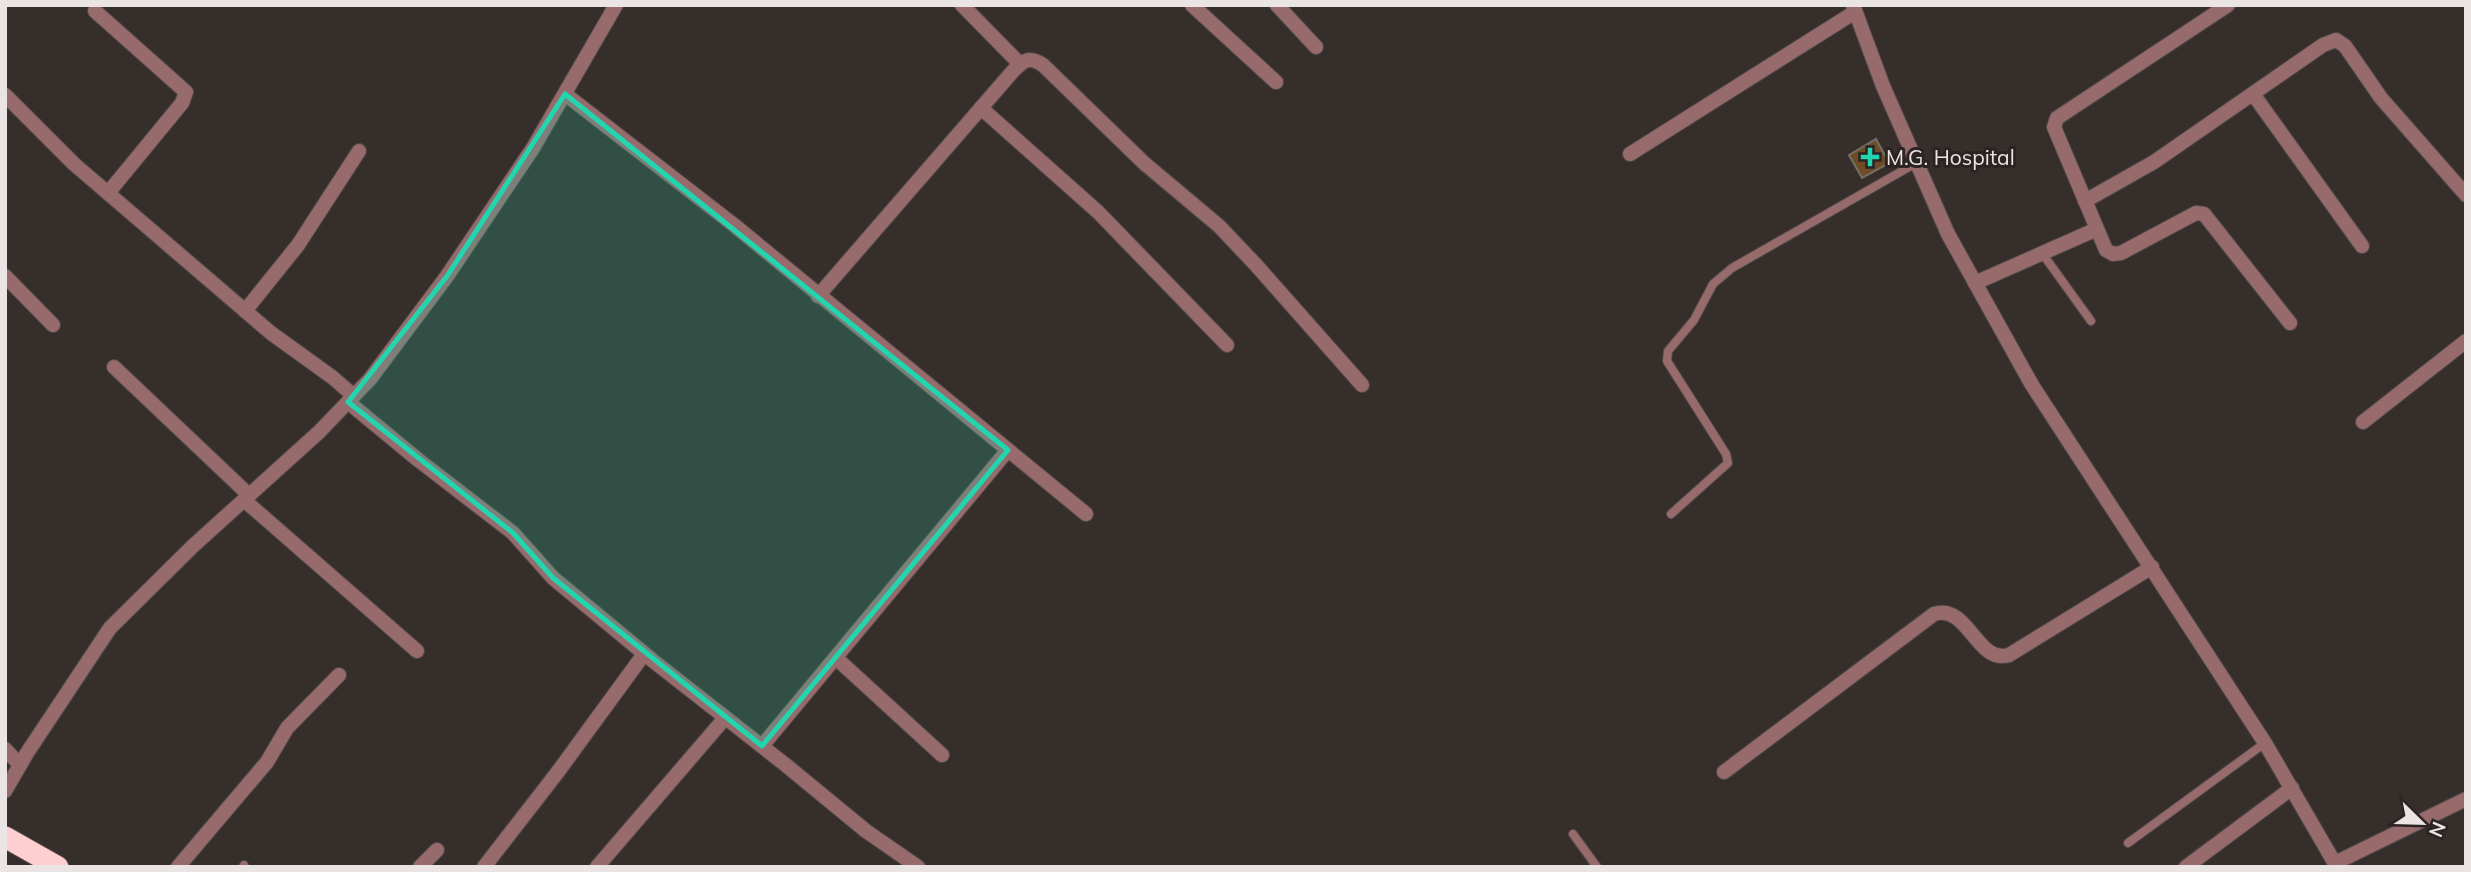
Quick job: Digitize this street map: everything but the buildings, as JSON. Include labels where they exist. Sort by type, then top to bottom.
[{"type":"highway","points":[[5,837],[58,867]]},
{"type":"street","points":[[5,791],[110,628],[193,546],[319,432],[370,379],[447,276],[533,148],[616,5]]},
{"type":"street","points":[[962,5],[1020,64]]},
{"type":"street","points":[[1192,5],[1276,82]]},
{"type":"street","points":[[1277,5],[1316,47]]},
{"type":"street","points":[[2228,5],[2055,121],[2054,127],[2106,250],[2116,254],[2196,213],[2204,214],[2290,323]]},
{"type":"street","points":[[1630,154],[1854,9],[1883,86],[1948,234],[2032,385],[2265,743],[2336,865],[2466,799]]},
{"type":"street","points":[[95,11],[186,92],[182,103],[108,193]]},
{"type":"street","points":[[2085,201],[2154,162],[2329,42],[2340,41],[2381,99],[2466,195]]},
{"type":"street","points":[[818,296],[1020,64],[1031,59],[1043,65],[1144,163],[1219,226],[1362,385]]},
{"type":"street","points":[[565,94],[734,225],[1086,514]]},
{"type":"street","points":[[2253,94],[2362,246]]},
{"type":"street","points":[[5,95],[74,164],[244,311],[332,377],[351,399],[416,459],[513,533],[553,578],[866,831],[918,867]]},
{"type":"street","points":[[981,108],[1098,212],[1227,345]]},
{"type":"street","points":[[244,311],[298,245],[359,150]]},
{"type":"street","points":[[1975,283],[2097,229]]},
{"type":"street","points":[[5,276],[53,325]]},
{"type":"street","points":[[2363,422],[2466,341]]},
{"type":"street","points":[[114,367],[247,497],[417,651]]},
{"type":"street","points":[[762,746],[1008,450]]},
{"type":"street","points":[[1724,772],[1934,614],[1952,614],[1992,653],[2002,657],[2152,567]]},
{"type":"street","points":[[484,867],[644,654]]},
{"type":"street","points":[[836,657],[942,755]]},
{"type":"street","points":[[177,867],[267,762],[287,728],[339,675]]},
{"type":"street","points":[[597,867],[725,718]]},
{"type":"street","points":[[5,749],[20,765]]},
{"type":"street","points":[[2186,867],[2292,788]]},
{"type":"street","points":[[420,867],[437,850]]},
{"type":"lane","points":[[1671,514],[1728,463],[1726,454],[1667,361],[1668,351],[1694,320],[1713,284],[1732,268],[1916,163]]},
{"type":"lane","points":[[2042,253],[2091,321]]},
{"type":"lane","points":[[2128,844],[2265,743]]},
{"type":"lane","points":[[1573,834],[1597,867]]},
{"type":"highlighted area","points":[[565,94],[1008,450],[762,746],[553,578],[513,533],[348,402],[447,276]]},
{"type":"place","name":"M.G. Hospital","points":[[1870,157]]}]
